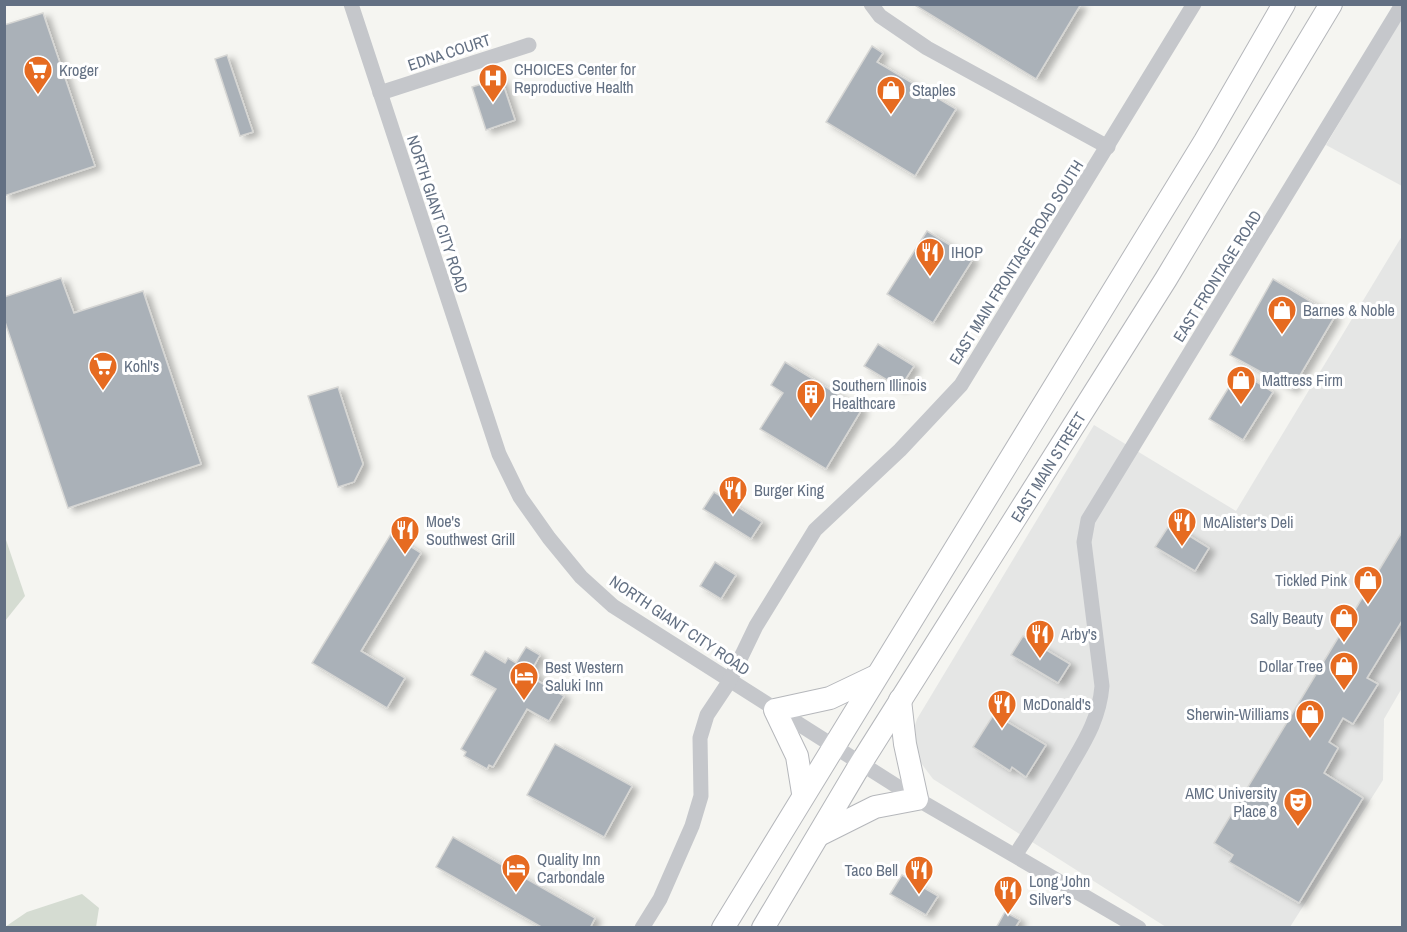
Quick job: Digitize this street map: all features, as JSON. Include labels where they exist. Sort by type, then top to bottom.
[{"type":"highway","points":[[723,927],[803,793],[1205,141],[1284,4]]},
{"type":"highway","name":"EAST MAIN STREET","points":[[763,927],[900,700],[1166,279],[1331,4]]},
{"type":"highway","points":[[803,793],[794,749],[775,710],[830,698],[875,676]]},
{"type":"highway","points":[[818,836],[837,824],[875,807],[917,799],[905,744],[900,700]]},
{"type":"street","name":"NORTH GIANT CITY ROAD","points":[[351,4],[499,454],[520,497],[581,577],[605,599],[729,682],[917,799],[1016,854],[1139,927]]},
{"type":"street","points":[[871,4],[880,16],[927,48],[1108,147]]},
{"type":"street","name":"EAST MAIN FRONTAGE ROAD SOUTH","points":[[642,927],[660,899],[692,826],[701,796],[700,738],[707,714],[729,682],[756,626],[815,530],[900,450],[961,384],[1194,4]]},
{"type":"street","name":"EAST FRONTAGE ROAD","points":[[1016,854],[1051,802],[1091,732],[1100,708],[1102,686],[1086,572],[1088,520],[1402,5]]},
{"type":"street","name":"EDNA COURT","points":[[380,93],[529,45]]},
{"type":"shaded area","points":[[1402,17],[1402,186],[1326,145]]},
{"type":"shaded area","points":[[1402,236],[1402,688],[1384,719],[1383,780],[1290,927],[1166,927],[933,779],[918,759],[913,731],[917,719],[1094,425],[1236,511]]},
{"type":"shaded area","points":[[5,537],[25,596],[4,621]]},
{"type":"shaded area","points":[[82,894],[99,908],[96,927],[5,927],[27,912]]},
{"type":"building","points":[[913,4],[1081,4],[1036,79]]},
{"type":"building","name":"Kroger","points":[[43,13],[95,166],[4,196],[4,25]]},
{"type":"building","name":"Staples","points":[[872,46],[883,53],[877,62],[956,109],[915,176],[826,122]]},
{"type":"building","points":[[227,55],[253,132],[240,136],[215,59]]},
{"type":"building","name":"CHOICES Center for Reproductive Health","points":[[501,78],[515,120],[486,130],[472,87]]},
{"type":"building","name":"IHOP","points":[[927,231],[973,259],[933,323],[887,294]]},
{"type":"building","name":"Kohl's","points":[[61,278],[74,313],[143,291],[201,464],[68,508],[4,319],[4,297]]},
{"type":"building","name":"Barnes & Noble","points":[[1273,279],[1335,316],[1292,389],[1230,355]]},
{"type":"building","points":[[878,344],[914,366],[900,388],[864,366]]},
{"type":"building","name":"Southern Illinois Healthcare","points":[[785,362],[862,409],[826,469],[760,429],[783,393],[771,385]]},
{"type":"building","name":"Mattress Firm","points":[[1239,371],[1273,392],[1243,440],[1209,419]]},
{"type":"building","points":[[338,387],[363,464],[354,482],[338,487],[308,396]]},
{"type":"building","name":"Burger King","points":[[714,492],[762,522],[751,539],[703,509]]},
{"type":"building","name":"McAlister's Deli","points":[[1170,524],[1209,548],[1195,571],[1155,547]]},
{"type":"building","points":[[1402,532],[1402,621],[1367,678],[1378,684],[1353,724],[1343,718],[1329,742],[1338,748],[1324,773],[1363,798],[1299,903],[1229,862],[1233,855],[1214,843]]},
{"type":"building","points":[[391,534],[421,553],[361,651],[405,678],[387,708],[312,663]]},
{"type":"building","points":[[715,562],[736,575],[721,599],[700,586]]},
{"type":"building","name":"Arby's","points":[[1023,636],[1070,664],[1058,683],[1011,655]]},
{"type":"building","name":"Best Western Saluki Inn","points":[[526,647],[540,655],[531,671],[539,675],[536,680],[564,696],[549,721],[527,709],[493,767],[489,765],[487,769],[464,756],[466,752],[461,749],[496,689],[471,675],[485,651],[505,663],[508,658],[516,663]]},
{"type":"building","name":"McDonald's","points":[[994,714],[1046,745],[1026,777],[1012,767],[1010,771],[973,747]]},
{"type":"building","points":[[555,744],[632,786],[604,837],[527,795]]},
{"type":"building","name":"Quality Inn Carbondale","points":[[453,837],[595,918],[590,928],[543,928],[436,867]]},
{"type":"building","points":[[902,875],[938,896],[926,915],[890,894]]},
{"type":"building","name":"Long John Silver's","points":[[1005,912],[1020,920],[1015,928],[996,928]]},
{"type":"place","name":"Kroger","points":[[38,96]]},
{"type":"place","name":"CHOICES Center for Reproductive Health","points":[[493,104]]},
{"type":"place","name":"Staples","points":[[891,116]]},
{"type":"place","name":"IHOP","points":[[930,278]]},
{"type":"place","name":"Barnes & Noble","points":[[1282,336]]},
{"type":"place","name":"Kohl's","points":[[103,392]]},
{"type":"place","name":"Mattress Firm","points":[[1241,406]]},
{"type":"place","name":"Southern Illinois Healthcare","points":[[811,420]]},
{"type":"place","name":"Burger King","points":[[733,516]]},
{"type":"place","name":"McAlister's Deli","points":[[1182,548]]},
{"type":"place","name":"Moe's Southwest Grill","points":[[405,556]]},
{"type":"place","name":"Tickled Pink","points":[[1368,606]]},
{"type":"place","name":"Sally Beauty","points":[[1344,644]]},
{"type":"place","name":"Arby's","points":[[1040,660]]},
{"type":"place","name":"Dollar Tree","points":[[1344,692]]},
{"type":"place","name":"Best Western Saluki Inn","points":[[524,702]]},
{"type":"place","name":"McDonald's","points":[[1002,730]]},
{"type":"place","name":"Sherwin-Williams","points":[[1310,740]]},
{"type":"place","name":"AMC University Place 8","points":[[1298,828]]},
{"type":"place","name":"Quality Inn Carbondale","points":[[516,894]]},
{"type":"place","name":"Taco Bell","points":[[919,896]]},
{"type":"place","name":"Long John Silver's","points":[[1008,916]]}]
